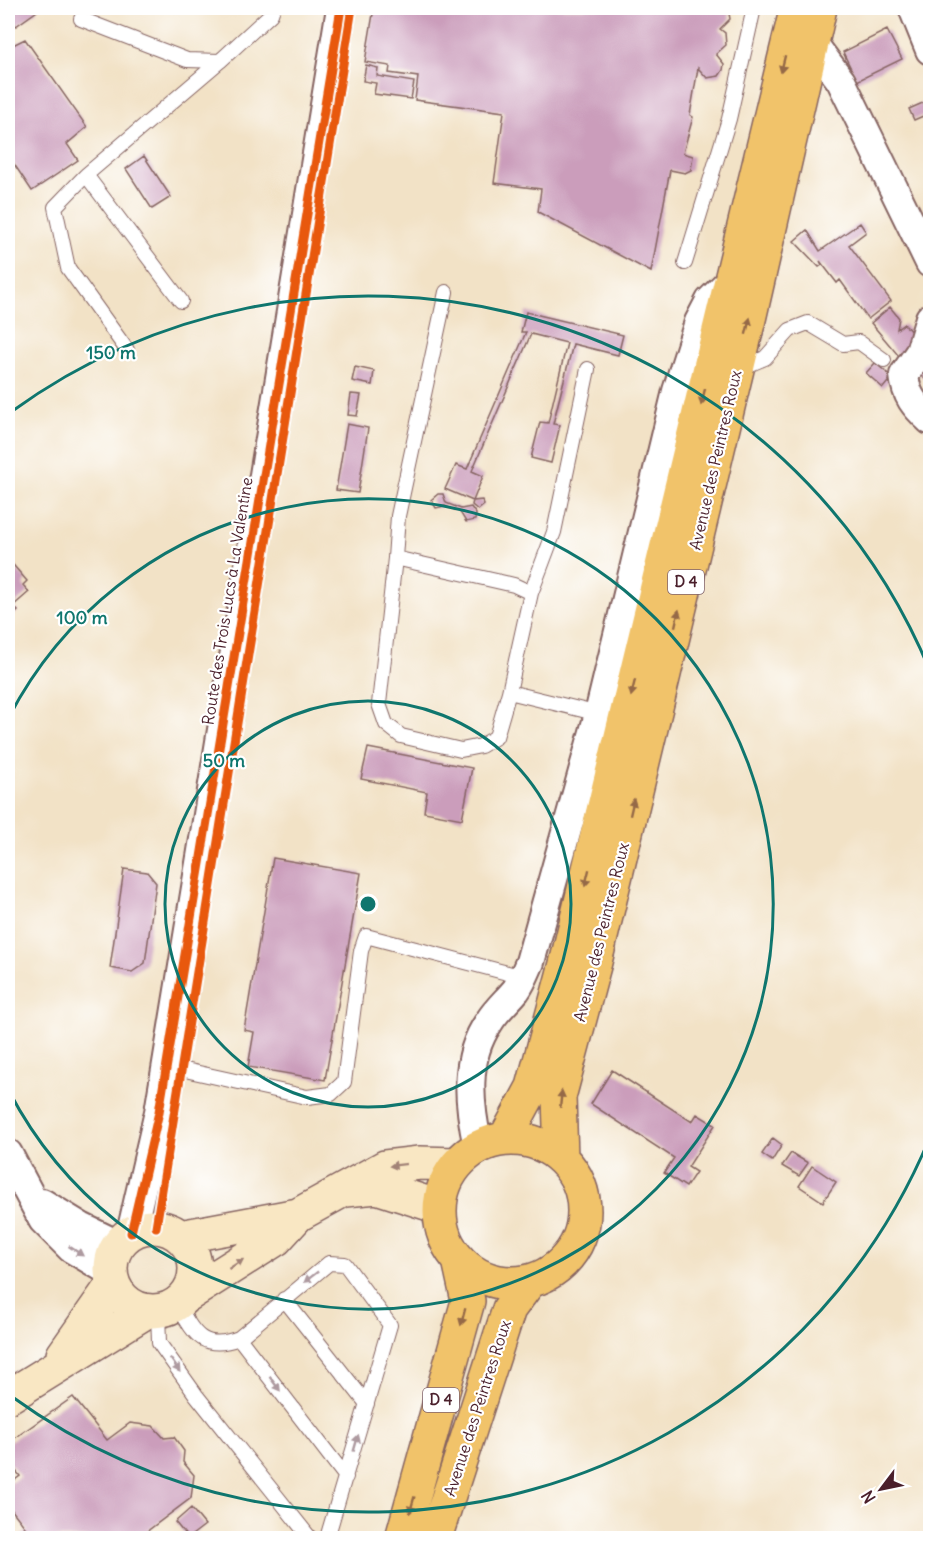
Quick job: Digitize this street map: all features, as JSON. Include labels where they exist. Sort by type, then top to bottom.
[{"type":"main road","name":"Avenue des Peintres Roux","points":[[480,1150],[532,1087],[567,960],[797,8]]},
{"type":"main road","name":"Avenue des Peintres Roux","points":[[561,1157],[560,1097],[598,950],[737,370],[820,8]]},
{"type":"main road","points":[[535,1142],[561,1157],[573,1172],[581,1190],[585,1210],[582,1229],[575,1247],[563,1263],[547,1275],[529,1282],[504,1283],[479,1276],[459,1260],[444,1236],[440,1207],[444,1184],[480,1150],[535,1142]]},
{"type":"main road","name":"Avenue des Peintres Roux","points":[[402,1539],[468,1301],[459,1260]]},
{"type":"main road","name":"Avenue des Peintres Roux","points":[[435,1539],[509,1309],[529,1282]]},
{"type":"street","name":"Route des Trois Lucs à La Valentine","points":[[50,1370],[71,1345],[118,1258],[149,1159],[167,1066],[341,8]]},
{"type":"street","points":[[913,8],[930,50]]},
{"type":"street","points":[[812,42],[841,81],[930,263]]},
{"type":"street","points":[[180,1237],[298,1215],[385,1167],[480,1150],[472,1119],[469,1084],[475,1050],[488,1023],[517,989],[530,962],[599,714],[677,391],[699,322],[710,301],[731,280]]},
{"type":"street","points":[[930,318],[920,352],[904,375],[906,391],[916,406],[930,420]]},
{"type":"street","points":[[8,1154],[26,1190],[118,1258],[121,1297],[133,1307],[167,1306],[194,1282],[195,1266],[191,1250],[180,1237],[156,1227],[118,1258]]},
{"type":"street","points":[[343,1190],[377,1187],[440,1207]]},
{"type":"street","name":"Route des Trois Lucs à La Valentine","points":[[8,1397],[50,1370],[167,1306],[276,1239],[298,1215]]},
{"type":"lane","points":[[127,350],[68,268],[55,207],[86,175],[220,61],[271,14],[273,8]]},
{"type":"lane","points":[[685,262],[729,119],[754,8]]},
{"type":"lane","points":[[81,19],[187,60],[220,61]]},
{"type":"lane","points":[[86,175],[181,301]]},
{"type":"lane","points":[[446,292],[398,516],[379,704],[386,724],[401,736],[461,750],[481,746],[496,737],[509,692],[531,593],[554,532],[588,369]]},
{"type":"lane","points":[[737,370],[765,358],[790,330],[808,323],[843,344],[859,342],[884,360]]},
{"type":"lane","points":[[395,558],[514,585],[531,593]]},
{"type":"lane","points":[[509,692],[599,714]]},
{"type":"lane","points":[[167,1066],[307,1097],[331,1094],[344,1082],[361,951],[366,936],[523,977]]},
{"type":"lane","points":[[167,1306],[197,1336],[210,1343],[224,1344],[239,1338],[329,1263],[345,1264],[390,1325],[327,1539]]},
{"type":"lane","points":[[284,1299],[367,1404]]},
{"type":"lane","points":[[167,1306],[159,1343],[196,1395],[310,1539]]},
{"type":"lane","points":[[239,1338],[346,1477]]},
{"type":"building","points":[[8,8],[35,8],[37,11],[16,26],[8,16]]},
{"type":"building","points":[[374,8],[728,8],[730,19],[720,29],[725,33],[726,45],[716,54],[724,64],[723,70],[719,76],[707,78],[698,68],[690,115],[693,117],[683,153],[693,156],[691,170],[685,173],[670,170],[651,272],[538,212],[541,189],[494,183],[504,112],[415,100],[418,77],[389,73],[390,66],[365,62]]},
{"type":"building","points":[[887,30],[902,59],[857,81],[843,52]]},
{"type":"building","points":[[8,37],[13,45],[25,39],[87,127],[67,144],[78,160],[32,191],[8,155]]},
{"type":"building","points":[[366,65],[378,68],[377,76],[414,82],[411,99],[374,94],[376,83],[363,81]]},
{"type":"building","points":[[925,102],[930,113],[914,120],[909,109]]},
{"type":"building","points":[[144,156],[171,197],[152,209],[126,169]]},
{"type":"building","points":[[860,223],[866,232],[849,245],[891,301],[868,319],[840,280],[837,283],[820,261],[822,265],[819,267],[794,241],[807,230],[820,251]]},
{"type":"building","points":[[890,307],[899,318],[897,329],[904,324],[915,336],[903,361],[871,323]]},
{"type":"building","points":[[526,312],[623,335],[618,355],[573,344],[553,424],[560,425],[551,463],[531,458],[540,422],[548,423],[567,343],[531,334],[472,471],[483,476],[473,501],[445,489],[456,465],[467,469],[526,332],[521,332]]},
{"type":"building","points":[[930,359],[930,384],[914,368]]},
{"type":"building","points":[[875,363],[892,377],[883,388],[866,373]]},
{"type":"building","points":[[355,367],[374,371],[372,385],[352,381]]},
{"type":"building","points":[[351,394],[361,395],[357,416],[348,415]]},
{"type":"building","points":[[347,424],[368,428],[358,493],[336,490]]},
{"type":"building","points":[[438,494],[443,494],[446,503],[461,509],[471,507],[476,514],[475,520],[466,522],[460,512],[445,506],[436,508],[431,500]]},
{"type":"building","points":[[482,500],[484,505],[478,510],[472,505],[473,501]]},
{"type":"building","points":[[8,559],[27,581],[23,585],[29,592],[13,606],[18,611],[8,620]]},
{"type":"building","points":[[368,748],[472,768],[462,819],[424,812],[427,792],[361,779]]},
{"type":"building","points":[[273,858],[361,873],[325,1080],[248,1067],[254,1032],[244,1030]]},
{"type":"building","points":[[124,869],[147,872],[156,883],[145,963],[132,972],[110,968]]},
{"type":"building","points":[[612,1070],[692,1122],[697,1114],[715,1125],[688,1167],[696,1172],[686,1187],[664,1173],[674,1158],[591,1104]]},
{"type":"building","points":[[773,1138],[782,1145],[772,1161],[762,1154]]},
{"type":"building","points":[[791,1153],[808,1163],[799,1176],[782,1166]]},
{"type":"building","points":[[812,1166],[836,1182],[823,1202],[799,1186]]},
{"type":"building","points":[[73,1397],[107,1440],[130,1423],[153,1426],[164,1438],[174,1437],[184,1451],[183,1462],[194,1475],[191,1498],[138,1538],[18,1538],[28,1531],[8,1505],[8,1485],[20,1476],[8,1461],[8,1443]]},
{"type":"building","points":[[191,1508],[205,1525],[188,1538],[175,1522]]},
{"type":"cycle path","points":[[131,1233],[159,1112],[341,8]]},
{"type":"cycle path","points":[[156,1227],[352,8]]}]
